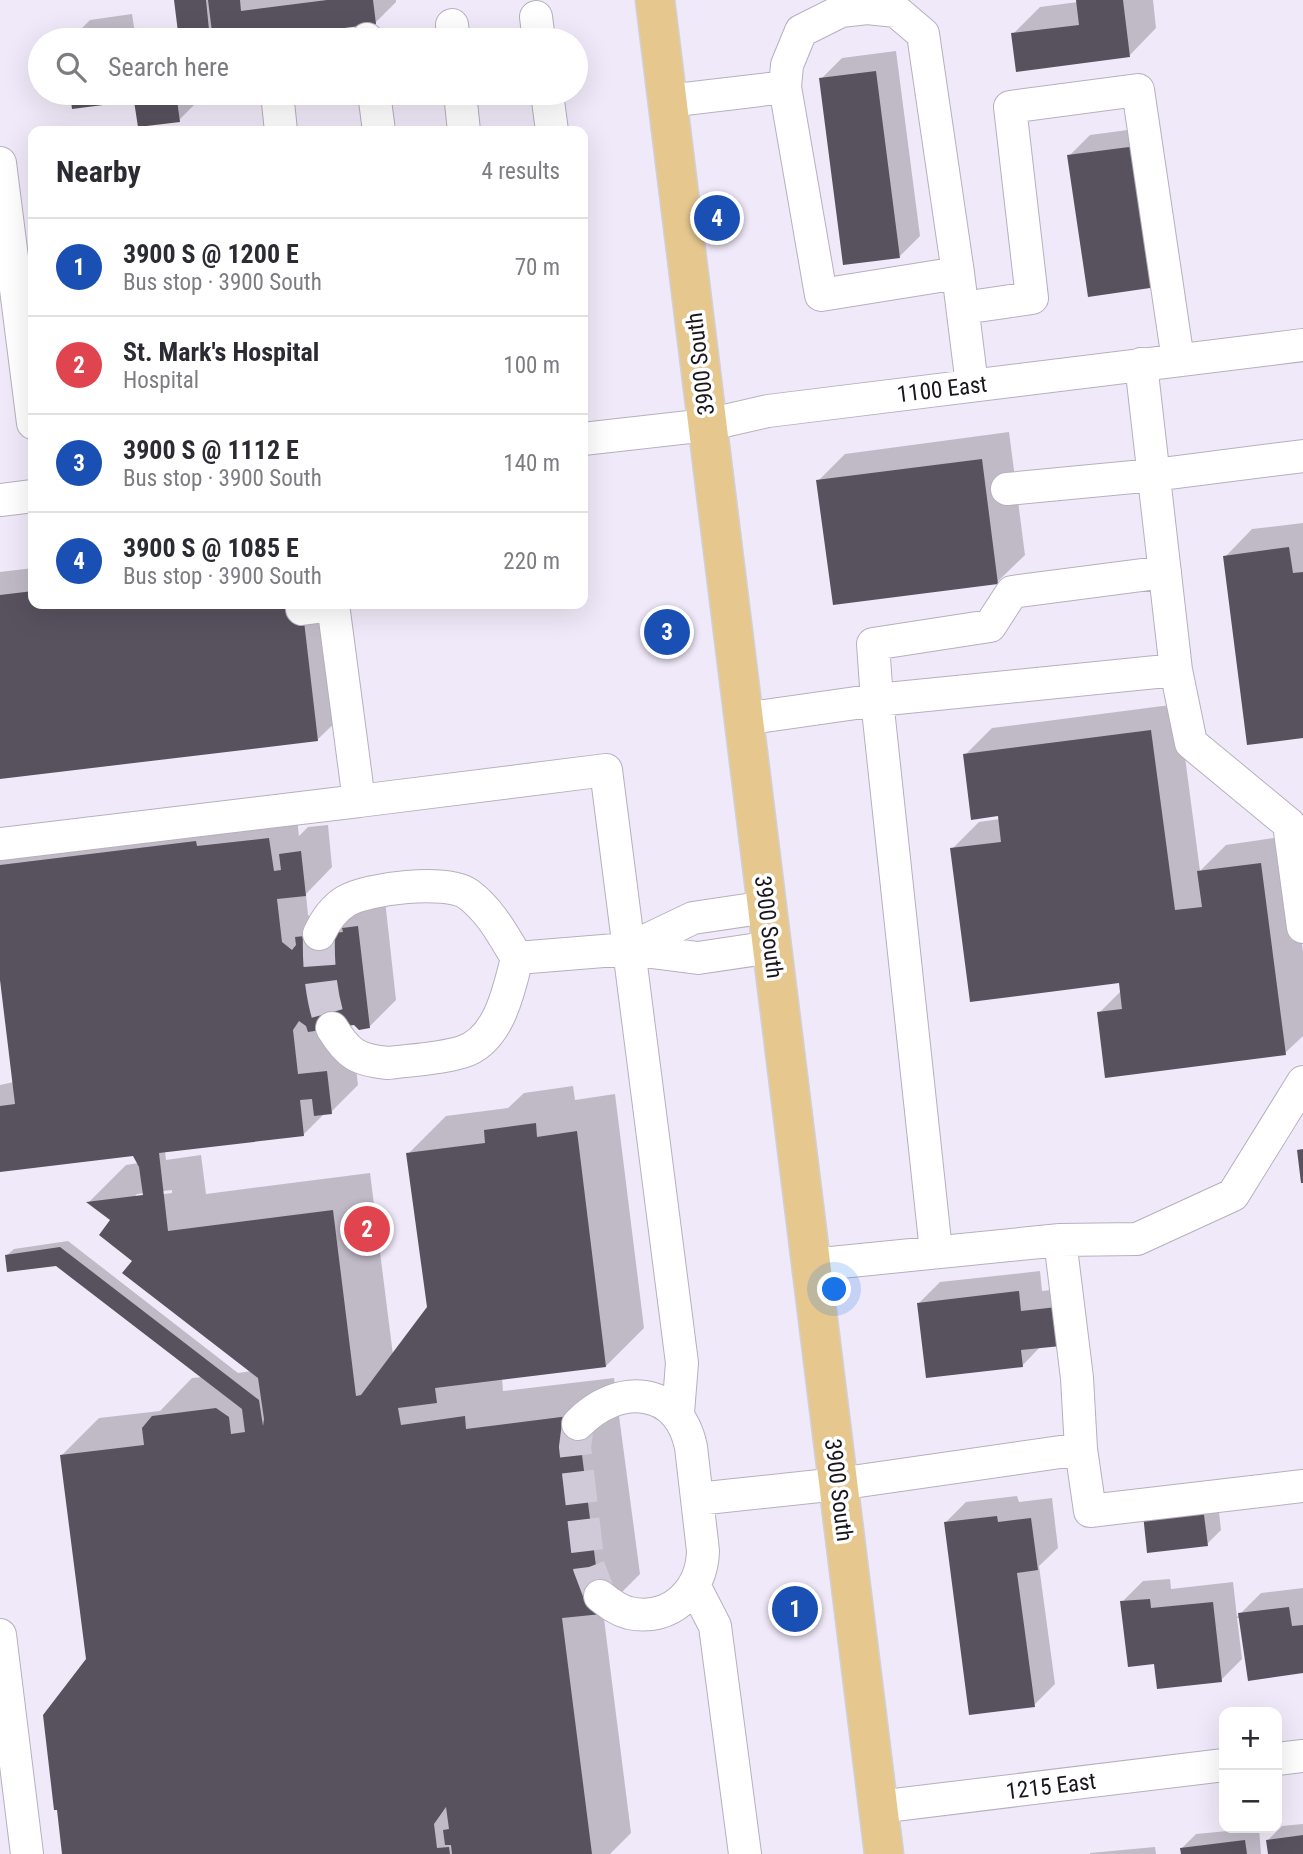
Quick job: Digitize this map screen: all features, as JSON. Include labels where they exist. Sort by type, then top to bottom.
[{"type":"main road","name":"3900 South","points":[[655,0],[884,1854]]},
{"type":"street","points":[[958,273],[821,295],[785,87],[787,65],[801,32],[841,11],[867,8],[896,11],[923,34],[958,273],[963,308],[972,385]]},
{"type":"street","points":[[668,101],[785,87]]},
{"type":"street","points":[[963,308],[1031,298],[1010,107],[1138,90],[1178,360]]},
{"type":"street","points":[[278,105],[280,126]]},
{"type":"street","points":[[376,105],[378,126]]},
{"type":"street","points":[[461,105],[463,126]]},
{"type":"street","points":[[549,105],[551,126]]},
{"type":"street","points":[[0,163],[28,384]]},
{"type":"street","name":"1100 East","points":[[588,438],[707,425],[768,411],[1303,345]]},
{"type":"street","points":[[1141,364],[1177,670],[1191,743],[1289,824],[1301,894],[1303,927]]},
{"type":"street","points":[[1007,489],[1154,475],[1303,456]]},
{"type":"street","points":[[0,500],[28,497]]},
{"type":"street","points":[[936,1251],[873,643],[990,626],[1012,592],[1165,572]]},
{"type":"street","points":[[334,609],[359,801]]},
{"type":"street","points":[[743,719],[877,700],[1177,670]]},
{"type":"street","points":[[0,844],[606,770],[682,1363],[678,1413],[688,1434],[703,1566],[695,1587],[688,1596],[671,1607],[649,1614],[628,1613],[615,1608],[600,1596]]},
{"type":"street","points":[[319,934],[334,911],[359,895],[432,885],[445,886],[467,894],[484,909],[498,925],[517,958],[507,998],[498,1017],[483,1039],[464,1052],[387,1063],[375,1062],[353,1054],[344,1047],[332,1028]]},
{"type":"street","points":[[628,948],[693,918],[767,907]]},
{"type":"street","points":[[517,958],[628,948],[698,958],[772,947]]},
{"type":"street","points":[[811,1265],[1059,1240],[1136,1239],[1233,1195],[1303,1082]]},
{"type":"street","points":[[1059,1240],[1077,1378],[1081,1449],[1090,1511],[1303,1486]]},
{"type":"street","points":[[578,1424],[614,1400],[640,1396],[661,1402],[678,1413]]},
{"type":"street","points":[[697,1499],[838,1484],[1081,1449]]},
{"type":"street","points":[[695,1587],[715,1626],[745,1854]]},
{"type":"street","points":[[0,1635],[27,1854]]},
{"type":"street","points":[[1282,1758],[1303,1756]]},
{"type":"street","name":"1215 East","points":[[878,1807],[1219,1766]]},
{"type":"building","points":[[174,0],[206,0],[209,28],[178,28]]},
{"type":"building","points":[[208,0],[240,0],[241,11],[327,0],[373,0],[376,24],[344,28],[212,28]]},
{"type":"building","points":[[1076,0],[1123,0],[1130,57],[1016,72],[1011,33],[1079,25]]},
{"type":"building","points":[[876,71],[900,258],[843,265],[819,78]]},
{"type":"building","points":[[72,105],[103,105],[72,109]]},
{"type":"building","points":[[135,105],[178,105],[180,122],[138,126]]},
{"type":"building","points":[[1137,146],[1157,287],[1088,297],[1067,155]]},
{"type":"building","points":[[982,459],[998,584],[833,605],[816,480]]},
{"type":"building","points":[[1289,547],[1293,573],[1303,572],[1303,738],[1247,745],[1223,556]]},
{"type":"building","points":[[28,592],[28,609],[303,609],[318,741],[0,779],[0,595]]},
{"type":"building","points":[[1151,730],[1175,910],[1202,907],[1197,871],[1261,863],[1286,1055],[1105,1078],[1097,1012],[1122,1009],[1119,983],[970,1002],[950,848],[1001,842],[998,816],[971,820],[963,754]]},
{"type":"building","points":[[269,838],[274,871],[281,870],[279,854],[301,851],[306,896],[277,899],[282,942],[292,950],[296,945],[295,937],[343,932],[342,928],[358,926],[370,1028],[359,1030],[354,1025],[308,1032],[306,1026],[299,1021],[293,1030],[298,1074],[327,1071],[332,1114],[314,1116],[312,1099],[300,1100],[304,1136],[159,1153],[168,1231],[333,1210],[356,1396],[361,1395],[427,1307],[406,1153],[485,1143],[484,1130],[536,1123],[537,1137],[577,1131],[606,1367],[435,1388],[437,1403],[398,1408],[401,1425],[465,1416],[466,1429],[577,1415],[602,1614],[562,1618],[592,1854],[452,1854],[451,1845],[445,1845],[443,1830],[449,1829],[446,1807],[434,1824],[437,1848],[449,1847],[450,1854],[62,1854],[43,1715],[86,1659],[60,1455],[144,1445],[142,1428],[152,1416],[216,1408],[229,1417],[231,1434],[245,1432],[242,1409],[56,1266],[7,1272],[5,1255],[60,1247],[259,1400],[263,1426],[264,1419],[258,1378],[122,1273],[132,1261],[99,1235],[110,1220],[86,1202],[143,1195],[139,1167],[133,1156],[0,1172],[0,1106],[15,1104],[0,980],[0,865],[196,841],[197,846]]},
{"type":"building","points":[[1303,1149],[1303,1183],[1301,1183],[1297,1150]]},
{"type":"building","points":[[1019,1291],[1021,1311],[1057,1307],[1061,1346],[1021,1350],[1023,1367],[926,1378],[917,1303]]},
{"type":"building","points":[[1203,1507],[1208,1546],[1147,1553],[1143,1514]]},
{"type":"building","points":[[997,1516],[998,1522],[1031,1518],[1038,1570],[1017,1573],[1035,1707],[969,1715],[944,1522]]},
{"type":"building","points":[[1150,1599],[1151,1608],[1213,1602],[1222,1682],[1157,1689],[1154,1664],[1128,1667],[1120,1601]]},
{"type":"building","points":[[1289,1607],[1292,1626],[1303,1625],[1303,1673],[1248,1681],[1238,1613]]},
{"type":"building","points":[[1303,1835],[1303,1854],[1268,1854],[1266,1840]]},
{"type":"building","points":[[1245,1840],[1247,1854],[1181,1854],[1180,1848]]},
{"type":"tunnel","points":[[319,934],[321,982],[332,1028]]},
{"type":"tunnel","points":[[578,1424],[575,1447],[589,1567],[600,1596]]},
{"type":"place","name":"3900 S @ 1085 E","points":[[717,218]]},
{"type":"place","name":"3900 S @ 1112 E","points":[[667,632]]},
{"type":"place","name":"St. Mark's Hospital","points":[[367,1229]]},
{"type":"place","name":"3900 S @ 1200 E","points":[[795,1609]]}]
